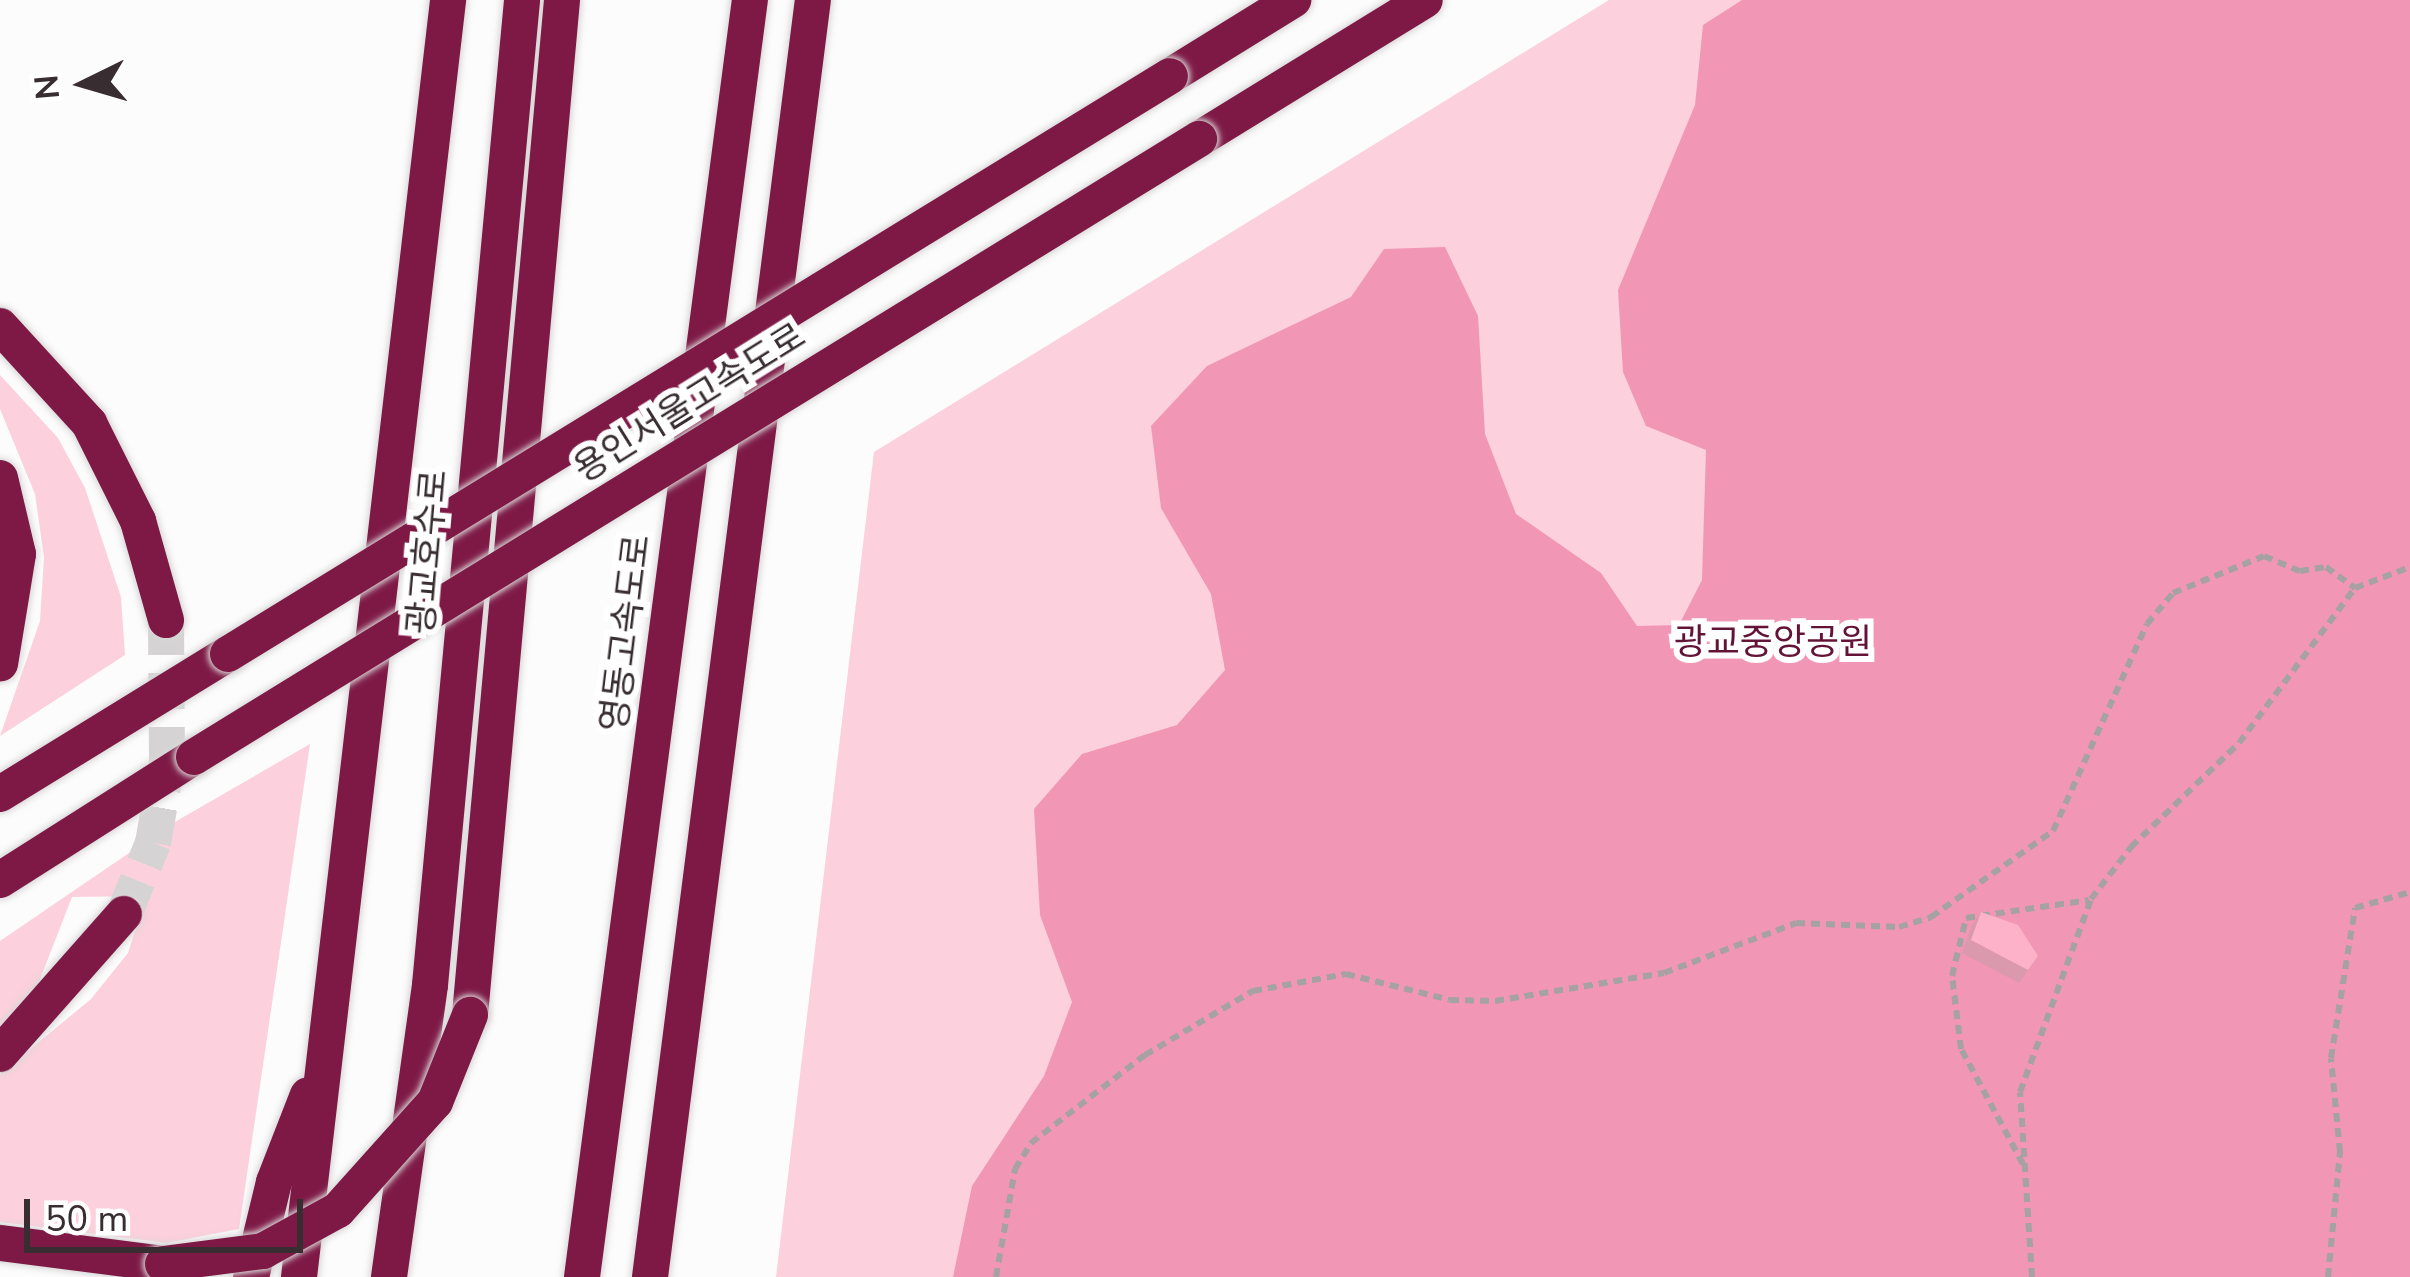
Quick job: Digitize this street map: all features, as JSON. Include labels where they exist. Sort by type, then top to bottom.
[{"type":"highway","name":"광교호수로","points":[[327,1047],[448,0]]},
{"type":"highway","name":"광교호수로","points":[[389,1277],[412,1112],[522,0]]},
{"type":"highway","points":[[0,1243],[163,1264],[263,1251],[338,1210],[435,1102],[470,1015],[562,0]]},
{"type":"highway","name":"영동고속도로","points":[[582,1277],[750,0]]},
{"type":"highway","points":[[650,1277],[814,0]]},
{"type":"highway","name":"용인서울고속도로","points":[[0,794],[1293,0]]},
{"type":"highway","name":"용인서울고속도로","points":[[0,880],[1425,0]]},
{"type":"highway","points":[[0,326],[89,423],[138,521],[166,620]]},
{"type":"highway","points":[[0,478],[18,554],[0,664]]},
{"type":"highway","points":[[0,1054],[124,914]]},
{"type":"highway","points":[[250,1277],[274,1182],[327,1047]]},
{"type":"highway","points":[[298,1277],[327,1047]]},
{"type":"path","points":[[996,1277],[1015,1168],[1031,1143],[1145,1055],[1253,991],[1346,974],[1450,1000],[1495,1001],[1664,973],[1796,923],[1899,927],[1931,917],[2053,832],[2147,624],[2174,593],[2264,556],[2300,571],[2326,567],[2355,588]]},
{"type":"path","points":[[2032,1277],[2020,1093],[2091,899],[2131,847],[2239,743],[2355,588],[2410,567]]},
{"type":"path","points":[[2328,1277],[2340,1152],[2329,1102],[2331,1058],[2355,908],[2410,892]]},
{"type":"path","points":[[2025,1167],[1961,1049],[1952,976],[1966,918],[2091,899]]},
{"type":"green space","name":"광교중앙공원","points":[[1609,0],[2410,0],[2410,1277],[776,1277],[874,452]]},
{"type":"green space","name":"광교중앙공원","points":[[1742,0],[2410,0],[2410,1277],[953,1277],[972,1186],[1044,1076],[1072,1002],[1040,915],[1034,809],[1082,754],[1177,725],[1225,670],[1211,594],[1161,508],[1151,426],[1207,366],[1351,297],[1384,249],[1445,247],[1478,316],[1485,434],[1516,514],[1601,573],[1637,626],[1679,625],[1702,580],[1706,450],[1646,426],[1623,372],[1618,290],[1695,105],[1703,25]]},
{"type":"green space","points":[[0,375],[58,438],[85,488],[121,597],[125,655],[0,736],[40,621],[44,557],[35,494],[0,409]]},
{"type":"green space","points":[[310,744],[239,1229],[167,1243],[0,1222],[0,1074],[91,999],[128,953],[146,896],[72,897],[30,1005],[0,1034],[0,941],[173,823]]},
{"type":"building","points":[[1981,912],[2018,925],[2038,956],[2028,970],[1971,940]]},
{"type":"tunnel","points":[[124,914],[153,843],[167,763],[166,620]]}]
